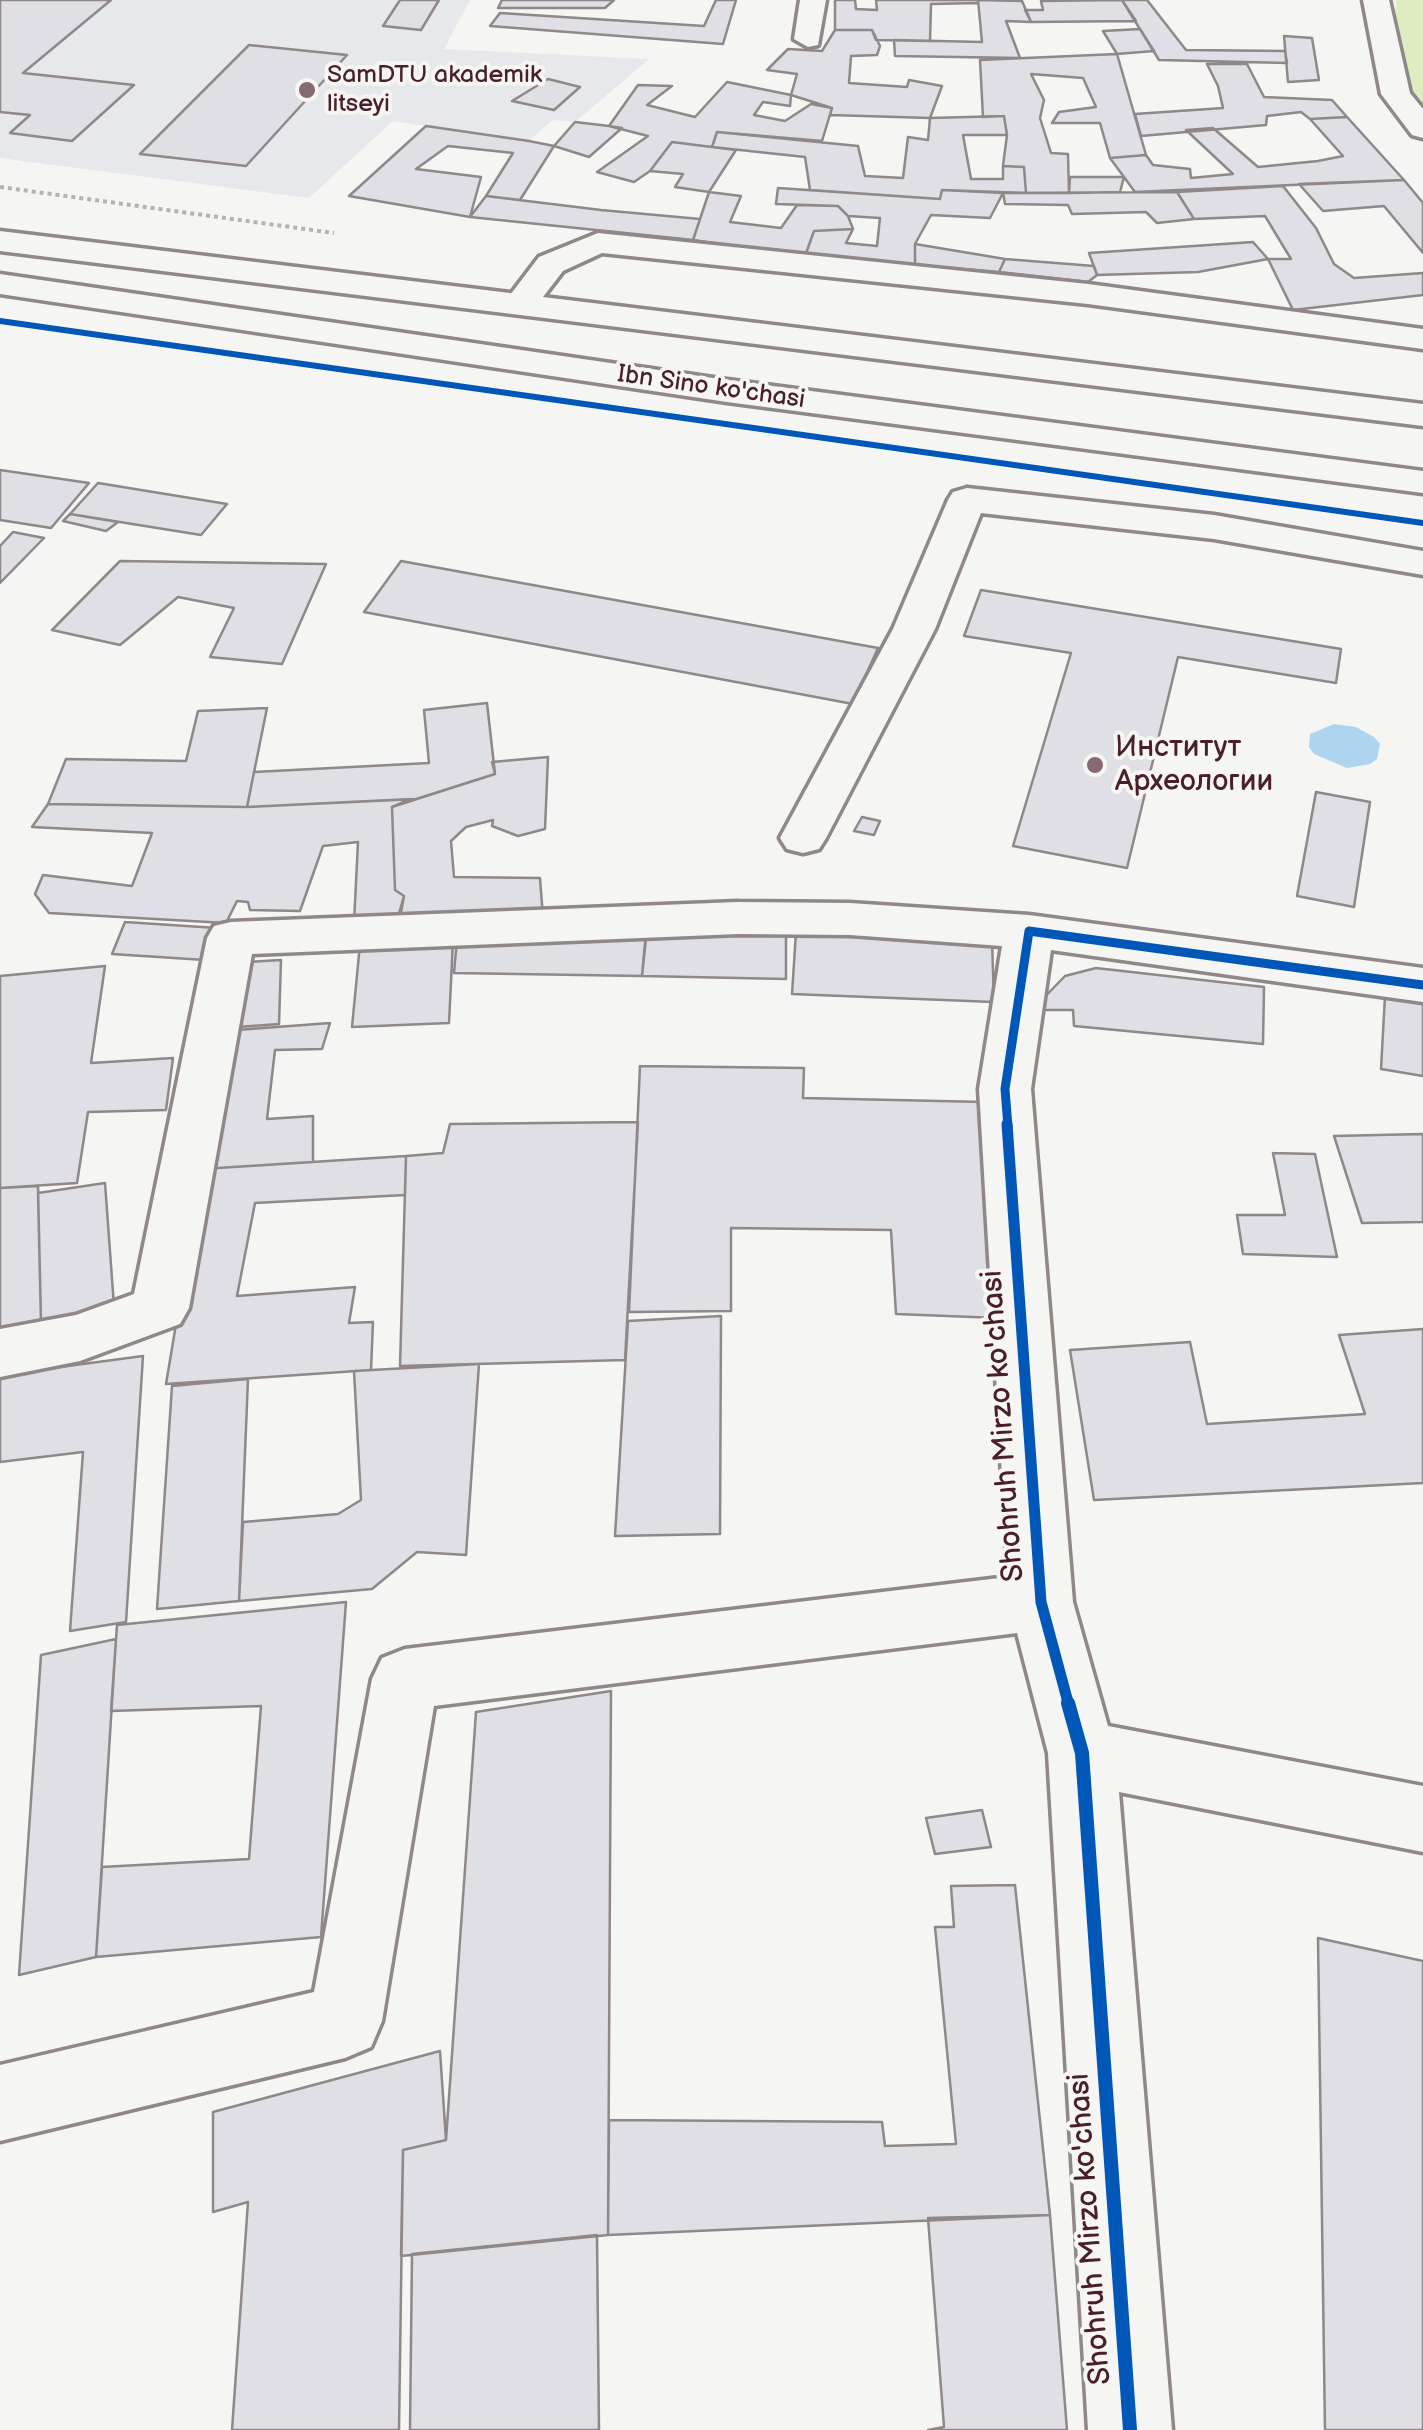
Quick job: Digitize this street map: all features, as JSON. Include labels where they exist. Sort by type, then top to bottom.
[{"type":"street","points":[[808,39],[812,0]]},
{"type":"street","points":[[1376,0],[1396,94],[1423,129]]},
{"type":"street","name":"Ibn Sino ko'chasi","points":[[0,241],[1423,415]]},
{"type":"street","points":[[521,303],[551,264],[598,243],[1088,294],[1423,338]]},
{"type":"street","name":"Ibn Sino ko'chasi","points":[[0,284],[727,391],[1423,482]]},
{"type":"street","points":[[804,838],[914,630],[967,500],[1214,527],[1423,563]]},
{"type":"street","points":[[0,1354],[80,1338],[160,1308],[230,938],[738,918],[850,919],[1030,931],[1423,985]]},
{"type":"street","name":"Shohruh Mirzo ko'chasi","points":[[1030,931],[1005,1089],[1041,1602],[1082,1754],[1130,2430]]},
{"type":"street","points":[[0,2103],[346,2020],[405,1679],[1041,1602]]},
{"type":"street","points":[[1082,1754],[1423,1819]]},
{"type":"shaded area","name":"SamDTU akademik litseyi","points":[[0,0],[470,0],[444,49],[649,59],[575,122],[553,120],[529,141],[393,121],[309,198],[0,158]]},
{"type":"green space","points":[[1396,0],[1423,0],[1423,116],[1396,94]]},
{"type":"water","points":[[1334,724],[1356,727],[1374,737],[1380,744],[1377,759],[1347,768],[1314,754],[1309,747],[1310,734]]},
{"type":"building","points":[[0,0],[111,0],[23,73],[134,85],[72,141],[10,133],[30,115],[0,112]]},
{"type":"building","points":[[400,0],[439,0],[421,30],[383,26]]},
{"type":"building","points":[[502,0],[614,0],[605,8],[498,8]]},
{"type":"building","points":[[716,0],[736,0],[723,44],[490,26],[500,13],[704,26]]},
{"type":"building","points":[[835,0],[855,0],[856,9],[877,10],[876,0],[978,3],[931,4],[930,41],[876,40],[872,30],[835,30]]},
{"type":"building","points":[[978,0],[1022,1],[1031,22],[1006,21],[1020,58],[895,56],[894,40],[982,42]]},
{"type":"building","points":[[1122,0],[1147,0],[1186,50],[1285,51],[1287,63],[1159,60]]},
{"type":"building","points":[[1122,0],[1136,21],[1031,22],[1025,10],[1043,10],[1041,1]]},
{"type":"building","points":[[1140,29],[1154,51],[1117,54],[1103,31]]},
{"type":"building","points":[[835,30],[872,30],[880,46],[877,55],[851,56],[849,83],[907,87],[909,80],[942,86],[930,118],[830,115],[832,108],[791,95],[797,74],[767,70],[788,49],[822,51]]},
{"type":"building","points":[[1284,36],[1312,38],[1319,80],[1288,82]]},
{"type":"building","points":[[249,45],[347,55],[246,166],[140,154]]},
{"type":"building","points":[[1117,54],[1146,155],[1110,158],[1100,123],[1052,123],[1059,112],[1096,107],[1083,78],[1031,74],[1044,100],[1040,118],[1051,153],[1068,154],[1069,193],[1026,193],[1024,167],[1003,166],[1007,135],[1004,116],[983,117],[980,60]]},
{"type":"building","points":[[1207,64],[1247,64],[1264,97],[1332,100],[1347,117],[1310,119],[1301,112],[1267,116],[1266,125],[1141,136],[1135,114],[1223,108]]},
{"type":"building","points":[[548,79],[580,87],[554,110],[512,101]]},
{"type":"building","points":[[727,82],[791,95],[790,106],[763,102],[754,115],[785,121],[811,104],[832,108],[822,141],[717,132],[712,147],[672,142],[650,171],[634,182],[597,172],[648,136],[609,126],[638,85],[672,86],[647,105],[695,117]]},
{"type":"building","points":[[1004,116],[1007,135],[963,135],[971,179],[1003,179],[1003,166],[1024,167],[1026,193],[942,190],[940,199],[810,190],[805,157],[712,147],[717,132],[858,146],[865,176],[903,178],[908,137],[928,140],[930,118]]},
{"type":"building","points":[[1347,117],[1404,180],[1135,192],[1110,158],[1146,155],[1153,165],[1190,169],[1191,178],[1233,174],[1186,130],[1213,128],[1258,167],[1318,161],[1343,156],[1310,119]]},
{"type":"building","points":[[575,122],[622,128],[589,157],[554,146]]},
{"type":"building","points":[[426,126],[554,146],[520,200],[486,196],[513,153],[448,146],[416,169],[481,177],[470,217],[349,196]]},
{"type":"building","points":[[672,142],[736,150],[709,192],[675,187],[683,174],[650,171]]},
{"type":"building","points":[[1070,177],[1124,177],[1120,192],[1069,193]]},
{"type":"building","points":[[1404,180],[1423,203],[1423,253],[1384,206],[1323,211],[1299,184]]},
{"type":"building","points":[[1283,186],[1316,228],[1334,264],[1354,278],[1423,273],[1423,295],[1293,310],[1268,259],[1291,259],[1265,216],[1194,219],[1177,192]]},
{"type":"building","points":[[778,188],[940,199],[942,190],[1003,193],[990,218],[931,215],[915,244],[915,265],[900,267],[805,256],[814,231],[853,229],[846,243],[877,246],[880,218],[848,216],[838,206],[776,204]]},
{"type":"building","points":[[709,192],[741,196],[730,222],[781,228],[797,205],[838,206],[853,229],[814,231],[805,256],[693,240]]},
{"type":"building","points":[[1177,192],[1194,219],[1157,223],[1146,212],[1072,214],[1068,205],[1005,204],[1003,193]]},
{"type":"building","points":[[486,196],[700,219],[693,240],[470,217]]},
{"type":"building","points":[[1253,242],[1268,259],[1198,272],[1097,275],[1089,253]]},
{"type":"building","points":[[915,244],[1005,259],[999,272],[915,265]]},
{"type":"building","points":[[1005,259],[1094,266],[1097,275],[1088,282],[999,272]]},
{"type":"building","points":[[0,470],[89,483],[51,528],[0,520]]},
{"type":"building","points":[[98,483],[227,504],[201,535],[70,514]]},
{"type":"building","points":[[70,514],[118,522],[106,531],[63,521]]},
{"type":"building","points":[[13,532],[44,538],[0,583],[0,546]]},
{"type":"building","points":[[120,561],[326,564],[282,664],[210,657],[234,608],[178,597],[120,645],[52,630]]},
{"type":"building","points":[[401,561],[878,648],[853,704],[364,612]]},
{"type":"building","name":"Институт Археологии","points":[[981,590],[1341,649],[1336,683],[1178,657],[1127,868],[1013,846],[1071,653],[964,636]]},
{"type":"building","points":[[487,703],[495,774],[416,799],[247,807],[254,772],[429,763],[424,710]]},
{"type":"building","points":[[267,708],[247,807],[48,804],[66,759],[186,761],[198,711]]},
{"type":"building","points":[[548,757],[545,829],[518,836],[492,826],[493,820],[466,827],[451,841],[454,877],[540,878],[543,918],[400,918],[404,896],[395,890],[392,807],[495,774],[492,762]]},
{"type":"building","points":[[1316,792],[1370,802],[1354,907],[1297,896]]},
{"type":"building","points":[[411,799],[392,807],[395,890],[404,896],[396,924],[354,922],[358,842],[323,846],[300,911],[250,910],[248,902],[237,901],[226,923],[49,913],[35,894],[43,875],[132,886],[152,833],[32,827],[48,804],[247,807]]},
{"type":"building","points":[[862,817],[880,821],[874,835],[854,831]]},
{"type":"building","points":[[125,922],[217,928],[205,960],[112,954]]},
{"type":"building","points":[[646,931],[786,935],[786,979],[642,976]]},
{"type":"building","points":[[796,932],[992,940],[994,1002],[792,994]]},
{"type":"building","points":[[646,938],[642,976],[454,973],[457,939]]},
{"type":"building","points":[[453,941],[449,1023],[352,1027],[360,944]]},
{"type":"building","points":[[281,960],[279,1024],[225,1028],[230,963]]},
{"type":"building","points":[[105,966],[91,1063],[173,1058],[166,1110],[88,1112],[77,1183],[0,1188],[0,976]]},
{"type":"building","points":[[1096,968],[1264,987],[1263,1044],[1074,1026],[1073,1010],[1032,1010],[1065,976]]},
{"type":"building","points":[[1385,996],[1423,1002],[1423,1076],[1381,1069]]},
{"type":"building","points":[[330,1023],[322,1049],[275,1050],[267,1119],[313,1116],[313,1162],[202,1169],[223,1031]]},
{"type":"building","points":[[640,1066],[804,1068],[803,1098],[985,1102],[998,1318],[896,1314],[891,1230],[731,1228],[731,1311],[629,1312]]},
{"type":"building","points":[[638,1122],[625,1360],[400,1366],[406,1156],[443,1153],[450,1124]]},
{"type":"building","points":[[1423,1134],[1423,1222],[1362,1223],[1334,1136]]},
{"type":"building","points":[[1273,1153],[1315,1154],[1337,1257],[1243,1254],[1237,1215],[1285,1215]]},
{"type":"building","points":[[406,1156],[405,1195],[255,1203],[237,1296],[355,1287],[349,1323],[373,1322],[371,1370],[166,1384],[202,1169]]},
{"type":"building","points":[[105,1183],[114,1306],[41,1323],[38,1193]]},
{"type":"building","points":[[38,1186],[41,1323],[0,1330],[0,1188]]},
{"type":"building","points":[[721,1316],[720,1534],[615,1536],[628,1321]]},
{"type":"building","points":[[1423,1329],[1423,1483],[1094,1500],[1070,1350],[1190,1342],[1207,1424],[1365,1414],[1339,1335]]},
{"type":"building","points":[[143,1356],[126,1622],[70,1631],[83,1452],[0,1462],[0,1375]]},
{"type":"building","points":[[479,1364],[466,1555],[417,1552],[372,1589],[239,1601],[243,1522],[338,1514],[361,1500],[354,1371]]},
{"type":"building","points":[[248,1379],[239,1601],[157,1609],[172,1386]]},
{"type":"building","points":[[346,1602],[321,1937],[96,1957],[102,1867],[249,1859],[261,1706],[111,1711],[117,1625]]},
{"type":"building","points":[[116,1639],[96,1957],[19,1975],[41,1655]]},
{"type":"building","points":[[611,1691],[608,2235],[401,2256],[403,2150],[446,2140],[476,1712]]},
{"type":"building","points":[[982,1810],[991,1847],[935,1854],[926,1818]]},
{"type":"building","points":[[1015,1885],[1050,2215],[608,2235],[609,2120],[882,2122],[885,2146],[956,2144],[935,1927],[954,1927],[951,1886]]},
{"type":"building","points":[[1318,1938],[1423,1961],[1423,2430],[1325,2430]]},
{"type":"building","points":[[440,2051],[446,2140],[403,2150],[399,2430],[232,2430],[248,2202],[213,2212],[213,2112]]},
{"type":"building","points":[[1050,2215],[1067,2430],[928,2430],[944,2427],[928,2218]]},
{"type":"building","points":[[597,2235],[599,2430],[410,2430],[412,2254]]},
{"type":"cycle path","points":[[0,321],[1423,523]]},
{"type":"cycle path","points":[[1130,2430],[1082,1753],[1041,1602],[1005,1089],[1029,931],[1423,985]]},
{"type":"place","name":"SamDTU akademik litseyi","points":[[307,90]]},
{"type":"place","name":"Институт Археологии","points":[[1095,765]]}]
